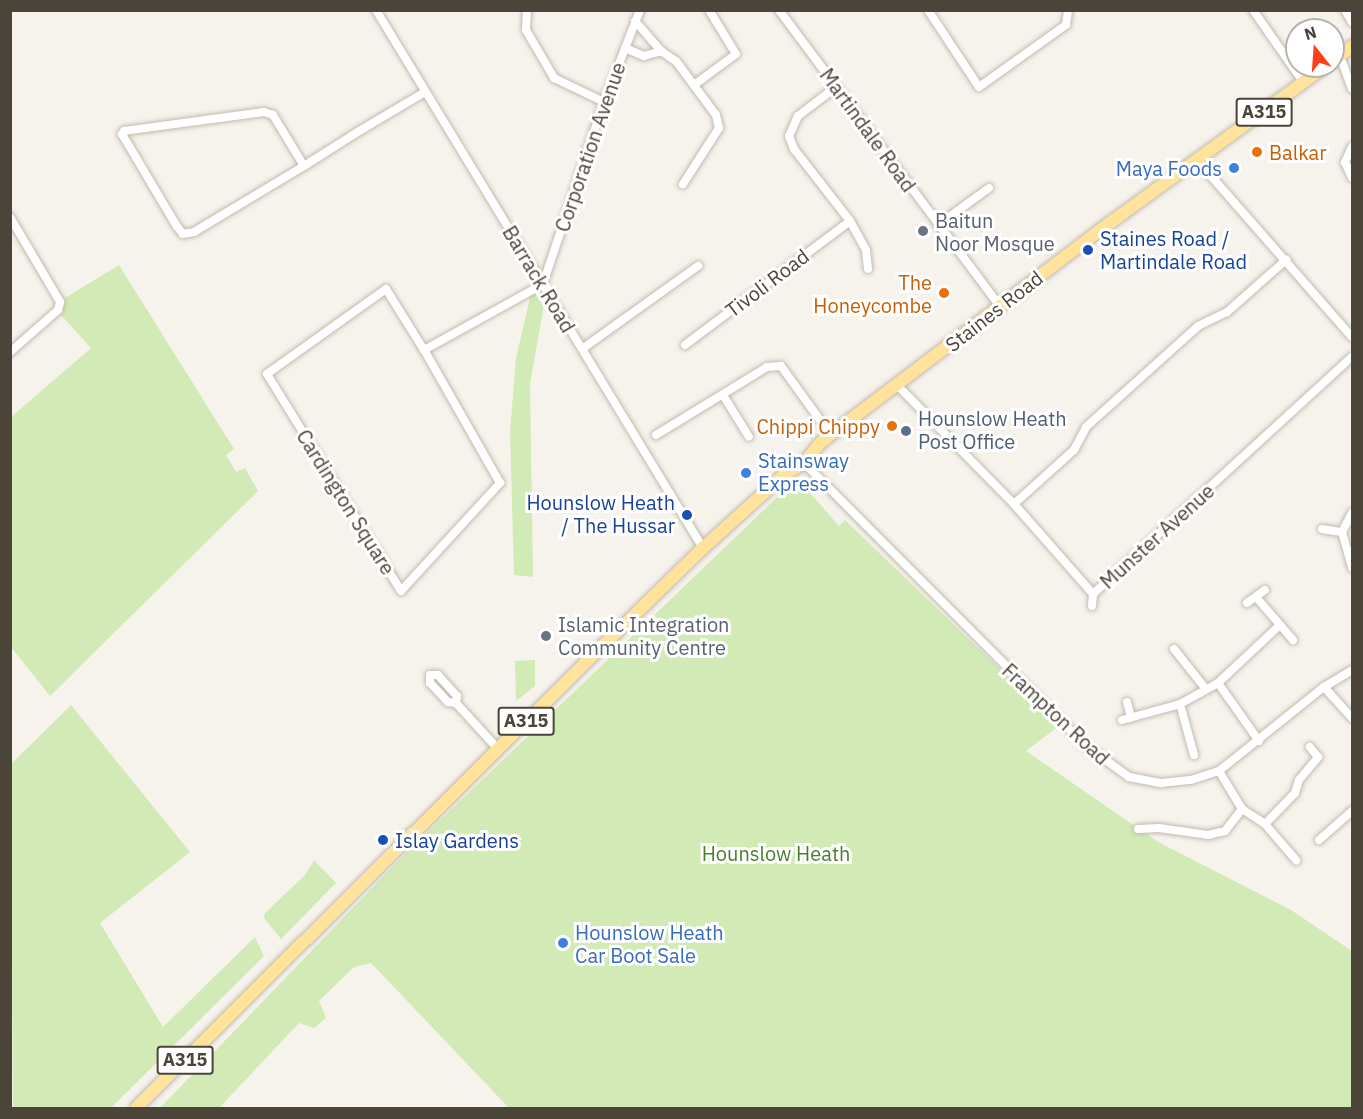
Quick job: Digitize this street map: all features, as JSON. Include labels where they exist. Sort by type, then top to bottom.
[{"type":"main road","name":"Staines Road","points":[[703,548],[785,474],[804,463],[830,434],[1310,78]]},
{"type":"main road","name":"A315","points":[[136,1108],[584,663],[703,548]]},
{"type":"street","name":"Barrack Road","points":[[376,10],[703,548]]},
{"type":"street","points":[[527,10],[526,30],[554,78],[604,102]]},
{"type":"street","name":"Corporation Avenue","points":[[543,284],[604,102],[640,10]]},
{"type":"street","points":[[694,85],[736,54],[709,10]]},
{"type":"street","name":"Martindale Road","points":[[779,10],[999,307]]},
{"type":"street","points":[[928,10],[979,87],[1066,25],[1068,10]]},
{"type":"street","points":[[1253,10],[1304,83]]},
{"type":"street","points":[[1345,10],[1353,22]]},
{"type":"street","points":[[635,21],[661,51],[676,60],[716,115],[718,129],[683,184]]},
{"type":"street","points":[[625,48],[644,56],[661,51]]},
{"type":"street","points":[[1345,74],[1353,89]]},
{"type":"street","points":[[836,87],[798,116],[789,136],[794,148],[850,221],[866,250],[868,269]]},
{"type":"street","points":[[304,166],[273,116],[264,112],[124,131],[122,134],[183,234],[194,232],[304,166],[425,92]]},
{"type":"street","points":[[1353,147],[1345,162],[1353,178]]},
{"type":"street","points":[[1197,160],[1353,337]]},
{"type":"street","points":[[938,225],[989,188]]},
{"type":"street","points":[[10,217],[60,302],[58,310],[10,352]]},
{"type":"street","name":"Tivoli Road","points":[[685,345],[850,221]]},
{"type":"street","points":[[1014,504],[1074,450],[1094,419],[1198,326],[1227,312],[1286,260]]},
{"type":"street","points":[[582,349],[698,266]]},
{"type":"street","points":[[424,350],[543,284]]},
{"type":"street","name":"Cardington Square","points":[[386,289],[424,350],[500,483],[400,591],[267,374],[386,289]]},
{"type":"street","name":"Munster Avenue","points":[[897,385],[1014,504],[1093,594],[1353,357]]},
{"type":"street","points":[[656,435],[767,367],[781,366],[830,434]]},
{"type":"street","points":[[723,395],[749,436]]},
{"type":"street","name":"Frampton Road","points":[[804,463],[936,599],[1110,766],[1129,777],[1161,783],[1191,780],[1220,771],[1324,687],[1353,670]]},
{"type":"street","points":[[1353,513],[1342,532],[1353,568]]},
{"type":"street","points":[[1322,529],[1342,532]]},
{"type":"street","points":[[1247,603],[1265,590]]},
{"type":"street","points":[[1092,606],[1093,594]]},
{"type":"street","points":[[1256,597],[1293,640]]},
{"type":"street","points":[[1122,720],[1180,704],[1205,688],[1218,683],[1280,625]]},
{"type":"street","points":[[1174,649],[1205,688]]},
{"type":"street","points":[[1218,683],[1259,741]]},
{"type":"street","points":[[1324,687],[1353,718]]},
{"type":"street","points":[[1127,702],[1131,717]]},
{"type":"street","points":[[456,704],[498,749]]},
{"type":"street","points":[[1180,704],[1194,755]]},
{"type":"street","points":[[1265,824],[1295,793],[1299,780],[1318,757],[1310,747]]},
{"type":"street","points":[[1220,771],[1242,809],[1265,824],[1296,860]]},
{"type":"street","points":[[1138,829],[1159,828],[1208,835],[1225,831],[1242,809]]},
{"type":"street","points":[[1319,840],[1353,811]]},
{"type":"green space","points":[[119,265],[234,449],[226,455],[236,472],[245,468],[258,491],[50,696],[11,647],[11,417],[91,348],[61,315],[65,298]]},
{"type":"green space","points":[[533,285],[545,299],[530,384],[533,577],[514,575],[510,431],[516,358]]},
{"type":"green space","name":"Hounslow Heath","points":[[797,478],[839,526],[845,520],[1059,726],[1026,751],[1158,842],[1291,910],[1352,951],[1352,1108],[509,1108],[371,963],[354,967],[319,1001],[326,1018],[314,1028],[299,1023],[219,1108],[160,1108],[404,855]]},
{"type":"green space","points":[[535,660],[535,686],[516,701],[515,661]]},
{"type":"green space","points":[[71,705],[190,852],[100,923],[163,1027],[255,937],[264,956],[111,1108],[13,1108],[11,764]]},
{"type":"green space","points":[[314,860],[336,883],[281,939],[264,918],[265,913],[305,875]]},
{"type":"place","name":"Balkar","points":[[1257,152]]},
{"type":"place","name":"Maya Foods","points":[[1234,168]]},
{"type":"place","name":"Baitun Noor Mosque","points":[[923,231]]},
{"type":"place","name":"Staines Road / Martindale Road","points":[[1088,250]]},
{"type":"place","name":"The Honeycombe","points":[[944,293]]},
{"type":"place","name":"Chippi Chippy","points":[[892,426]]},
{"type":"place","name":"Hounslow Heath Post Office","points":[[906,431]]},
{"type":"place","name":"Stainsway Express","points":[[746,473]]},
{"type":"place","name":"Hounslow Heath / The Hussar","points":[[687,515]]},
{"type":"place","name":"Islamic Integration Community Centre","points":[[546,636]]},
{"type":"place","name":"Islay Gardens","points":[[383,840]]},
{"type":"place","name":"Hounslow Heath Car Boot Sale","points":[[563,943]]}]
